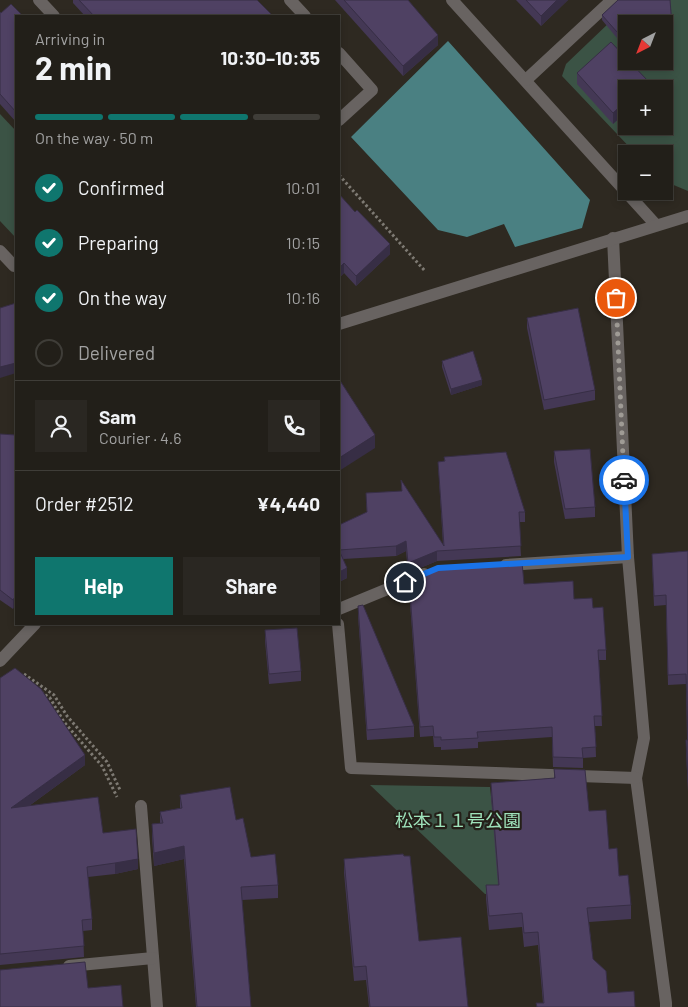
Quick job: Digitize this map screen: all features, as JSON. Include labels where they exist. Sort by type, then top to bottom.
[{"type":"street","points":[[39,0],[53,15]]},
{"type":"street","points":[[290,0],[304,15]]},
{"type":"street","points":[[452,0],[656,225]]},
{"type":"street","points":[[526,80],[612,0]]},
{"type":"street","points":[[340,54],[372,90],[340,119]]},
{"type":"street","points":[[340,324],[688,216]]},
{"type":"street","points":[[613,238],[628,557],[644,738],[636,778],[666,1007]]},
{"type":"street","points":[[0,251],[15,266]]},
{"type":"street","points":[[498,565],[628,557]]},
{"type":"street","points":[[340,609],[438,568]]},
{"type":"street","points":[[1,660],[34,625]]},
{"type":"street","points":[[338,625],[351,768],[636,778]]},
{"type":"street","points":[[142,806],[157,1007]]},
{"type":"street","points":[[58,967],[153,958]]},
{"type":"path","points":[[340,176],[444,292]]},
{"type":"path","points":[[1,660],[54,695],[67,716],[107,762],[128,807]]},
{"type":"path","points":[[22,677],[50,698],[64,722],[102,766],[123,808],[142,806]]},
{"type":"green space","points":[[633,0],[688,0],[688,191],[673,185],[673,145],[627,145],[562,76],[566,64]]},
{"type":"green space","points":[[0,114],[15,130],[15,237],[0,221]]},
{"type":"green space","name":"松本１１号公園","points":[[370,785],[490,787],[501,894],[485,894]]},
{"type":"water","points":[[448,41],[590,200],[582,228],[515,247],[504,224],[467,237],[438,230],[351,137]]},
{"type":"building","points":[[79,0],[257,0],[272,15],[93,15]]},
{"type":"building","points":[[344,0],[408,0],[438,35],[403,66]]},
{"type":"building","points":[[526,0],[557,0],[541,16]]},
{"type":"building","points":[[618,0],[670,0],[671,15],[618,15],[618,32],[602,15]]},
{"type":"building","points":[[11,4],[22,15],[15,15],[15,111],[0,94],[1,13]]},
{"type":"building","points":[[611,42],[618,49],[618,70],[638,70],[647,80],[618,80],[618,108],[613,113],[577,73]]},
{"type":"building","points":[[340,195],[355,212],[357,210],[390,244],[356,276],[344,263],[340,267]]},
{"type":"building","points":[[15,303],[15,363],[0,367],[0,308]]},
{"type":"building","points":[[578,308],[595,390],[544,400],[527,318]]},
{"type":"building","points":[[473,351],[482,380],[451,389],[442,361]]},
{"type":"building","points":[[340,381],[375,435],[340,457]]},
{"type":"building","points":[[0,434],[15,435],[15,597],[13,600],[0,590]]},
{"type":"building","points":[[590,449],[595,507],[565,509],[554,451]]},
{"type":"building","points":[[506,452],[525,512],[519,512],[521,546],[437,551],[408,563],[406,541],[396,546],[340,550],[340,525],[367,512],[366,493],[402,491],[401,480],[444,546],[438,462],[445,461],[444,457]]},
{"type":"building","points":[[688,551],[688,740],[686,674],[668,675],[666,595],[654,596],[652,554]]},
{"type":"building","points":[[340,552],[347,568],[340,572]]},
{"type":"building","points":[[522,562],[524,584],[573,581],[574,599],[592,598],[593,608],[603,607],[606,650],[598,650],[602,716],[594,716],[596,747],[582,748],[583,758],[553,757],[552,727],[477,732],[478,738],[441,740],[441,737],[434,737],[433,726],[420,727],[409,580],[440,567]]},
{"type":"building","points":[[363,605],[414,726],[367,730],[358,606]]},
{"type":"building","points":[[297,628],[301,671],[269,674],[265,630]]},
{"type":"building","points":[[15,668],[41,689],[85,755],[11,808],[98,797],[103,833],[136,829],[138,859],[87,867],[92,919],[82,920],[84,946],[0,954],[0,678]]},
{"type":"building","points":[[686,740],[688,740],[688,782]]},
{"type":"building","points":[[554,769],[585,770],[589,811],[606,810],[609,849],[617,848],[619,876],[628,875],[631,905],[587,908],[593,959],[606,971],[608,993],[634,991],[635,1007],[537,1007],[536,1003],[544,1003],[538,932],[524,933],[522,913],[489,916],[486,885],[499,885],[491,783],[555,778]]},
{"type":"building","points":[[230,787],[236,820],[243,818],[251,857],[275,854],[278,885],[241,887],[251,1007],[197,1007],[184,846],[154,853],[152,824],[163,823],[160,812],[182,808],[180,795]]},
{"type":"building","points":[[403,854],[404,856],[410,856],[419,941],[461,937],[468,1007],[370,1007],[366,966],[354,967],[344,859]]},
{"type":"building","points":[[85,962],[88,988],[121,985],[123,1007],[0,1007],[0,970]]},
{"type":"way so far","points":[[616,298],[624,480]]},
{"type":"route","points":[[405,582],[438,568],[628,557],[624,480]]}]
